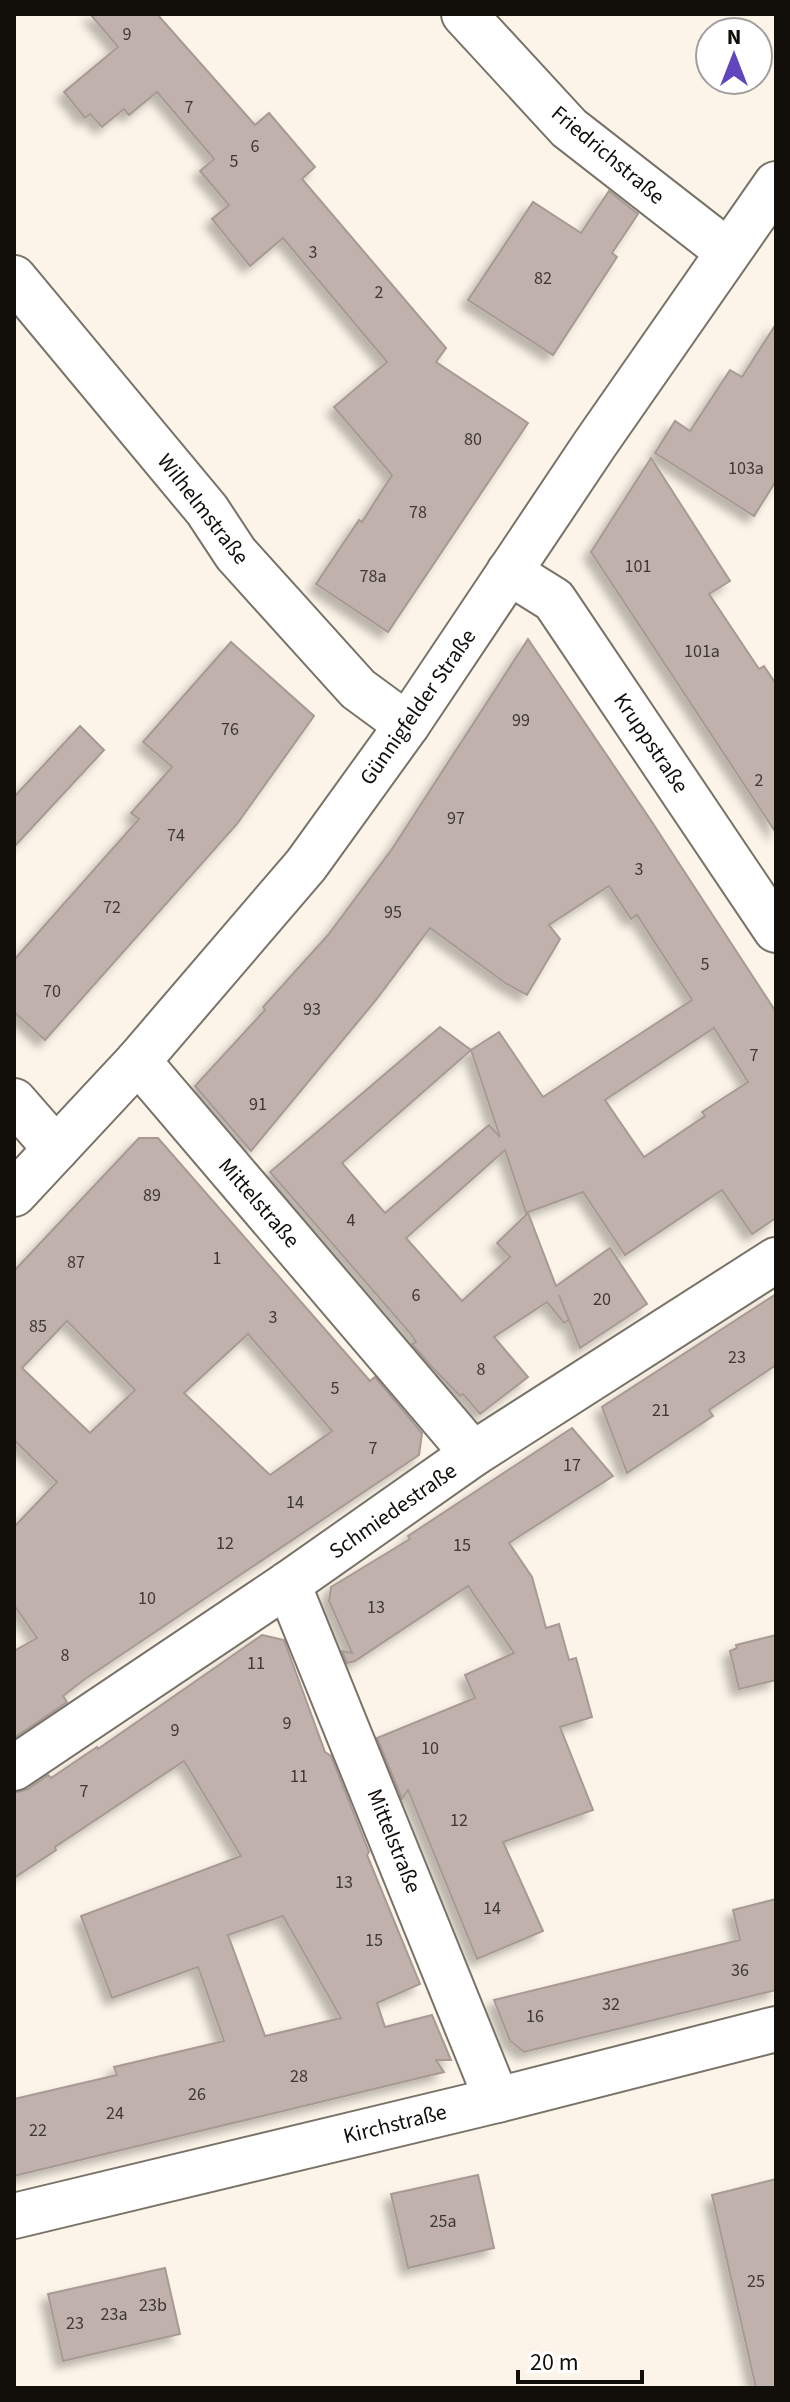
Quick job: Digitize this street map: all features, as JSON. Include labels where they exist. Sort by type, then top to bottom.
[{"type":"street","name":"Friedrichstraße","points":[[464,14],[569,128],[727,251]]},
{"type":"street","name":"Günnigfelder Straße","points":[[14,1194],[138,1061],[306,865],[407,725],[727,251],[776,184]]},
{"type":"street","name":"Wilhelmstraße","points":[[14,278],[207,510],[246,565],[358,689],[407,725]]},
{"type":"street","name":"Kruppstraße","points":[[509,572],[554,600],[776,930]]},
{"type":"street","name":"Mittelstraße","points":[[138,1061],[473,1454]]},
{"type":"street","points":[[14,1101],[56,1149]]},
{"type":"street","name":"Schmiedestraße","points":[[14,1768],[288,1584],[473,1454],[776,1260]]},
{"type":"street","name":"Mittelstraße","points":[[288,1584],[497,2100]]},
{"type":"street","name":"Kirchstraße","points":[[14,2216],[497,2100],[776,2029]]},
{"type":"building","points":[[90,14],[157,14],[255,125],[269,113],[315,167],[302,179],[446,348],[436,362],[528,423],[388,632],[316,584],[392,475],[334,407],[387,362],[283,238],[250,266],[212,219],[229,205],[200,171],[214,159],[157,92],[129,115],[124,109],[102,127],[90,114],[85,118],[64,92],[118,47]]},
{"type":"building","points":[[609,191],[638,214],[612,253],[617,257],[553,355],[468,300],[533,202],[581,233]]},
{"type":"building","points":[[776,324],[776,481],[754,516],[655,453],[675,421],[690,431],[730,370],[742,377]]},
{"type":"building","points":[[651,458],[730,581],[709,594],[759,669],[764,666],[776,684],[776,833],[591,552]]},
{"type":"building","points":[[528,639],[776,1012],[776,1218],[752,1234],[722,1190],[625,1255],[583,1192],[526,1213],[505,1150],[406,1238],[462,1301],[510,1257],[497,1243],[528,1213],[556,1286],[610,1248],[647,1304],[580,1348],[569,1320],[564,1323],[547,1302],[494,1337],[528,1377],[480,1414],[431,1366],[412,1344],[416,1342],[410,1333],[270,1172],[440,1027],[471,1050],[499,1032],[543,1097],[692,1000],[637,915],[631,919],[609,886],[549,925],[560,939],[527,995],[505,983],[430,928],[376,1000],[251,1151],[195,1086],[328,935],[392,849]],"holes":[[[714,1028],[748,1082],[702,1112],[705,1116],[644,1157],[605,1100]],[[471,1050],[500,1137],[489,1125],[385,1213],[342,1163]]]},
{"type":"building","points":[[231,642],[314,716],[237,824],[45,1040],[14,1012],[14,960],[139,819],[131,813],[172,767],[143,742]]},
{"type":"building","points":[[80,726],[104,750],[14,847],[14,797]]},
{"type":"building","points":[[139,1138],[158,1138],[370,1381],[375,1377],[422,1433],[419,1455],[85,1679],[63,1696],[67,1702],[14,1738],[14,1651],[37,1638],[14,1605],[14,1527],[57,1482],[14,1440],[14,1271]],"holes":[[[67,1321],[135,1390],[90,1433],[22,1368]],[[248,1334],[332,1431],[270,1475],[184,1393]]]},
{"type":"building","points":[[776,1294],[776,1365],[709,1410],[713,1416],[627,1473],[602,1407]]},
{"type":"building","points":[[572,1428],[613,1476],[509,1543],[532,1577],[546,1628],[559,1624],[569,1660],[576,1658],[592,1717],[560,1727],[593,1810],[503,1842],[543,1931],[477,1959],[408,1790],[402,1799],[377,1738],[475,1698],[465,1675],[514,1653],[468,1586],[355,1661],[347,1663],[342,1651],[352,1653],[329,1601],[331,1587],[410,1539],[408,1536]]},
{"type":"building","points":[[262,1635],[284,1640],[325,1752],[331,1756],[369,1852],[367,1855],[420,1984],[377,2003],[385,2027],[432,2015],[451,2060],[436,2060],[444,2072],[14,2176],[14,2099],[117,2075],[114,2067],[224,2041],[198,1967],[112,1998],[81,1916],[241,1856],[184,1761],[14,1878],[14,1793],[28,1789],[48,1775],[51,1778]],"holes":[[[283,1916],[341,2018],[265,2036],[228,1935]]]},
{"type":"building","points":[[776,1635],[776,1680],[739,1689],[730,1651],[737,1648],[736,1645]]},
{"type":"building","points":[[776,1899],[776,1990],[524,2052],[510,2041],[494,2000],[740,1940],[733,1910]]},
{"type":"building","points":[[478,2175],[494,2248],[408,2268],[391,2194]]},
{"type":"building","points":[[776,2179],[776,2388],[756,2388],[712,2195]]},
{"type":"building","points":[[165,2268],[180,2334],[63,2361],[48,2294]]}]
